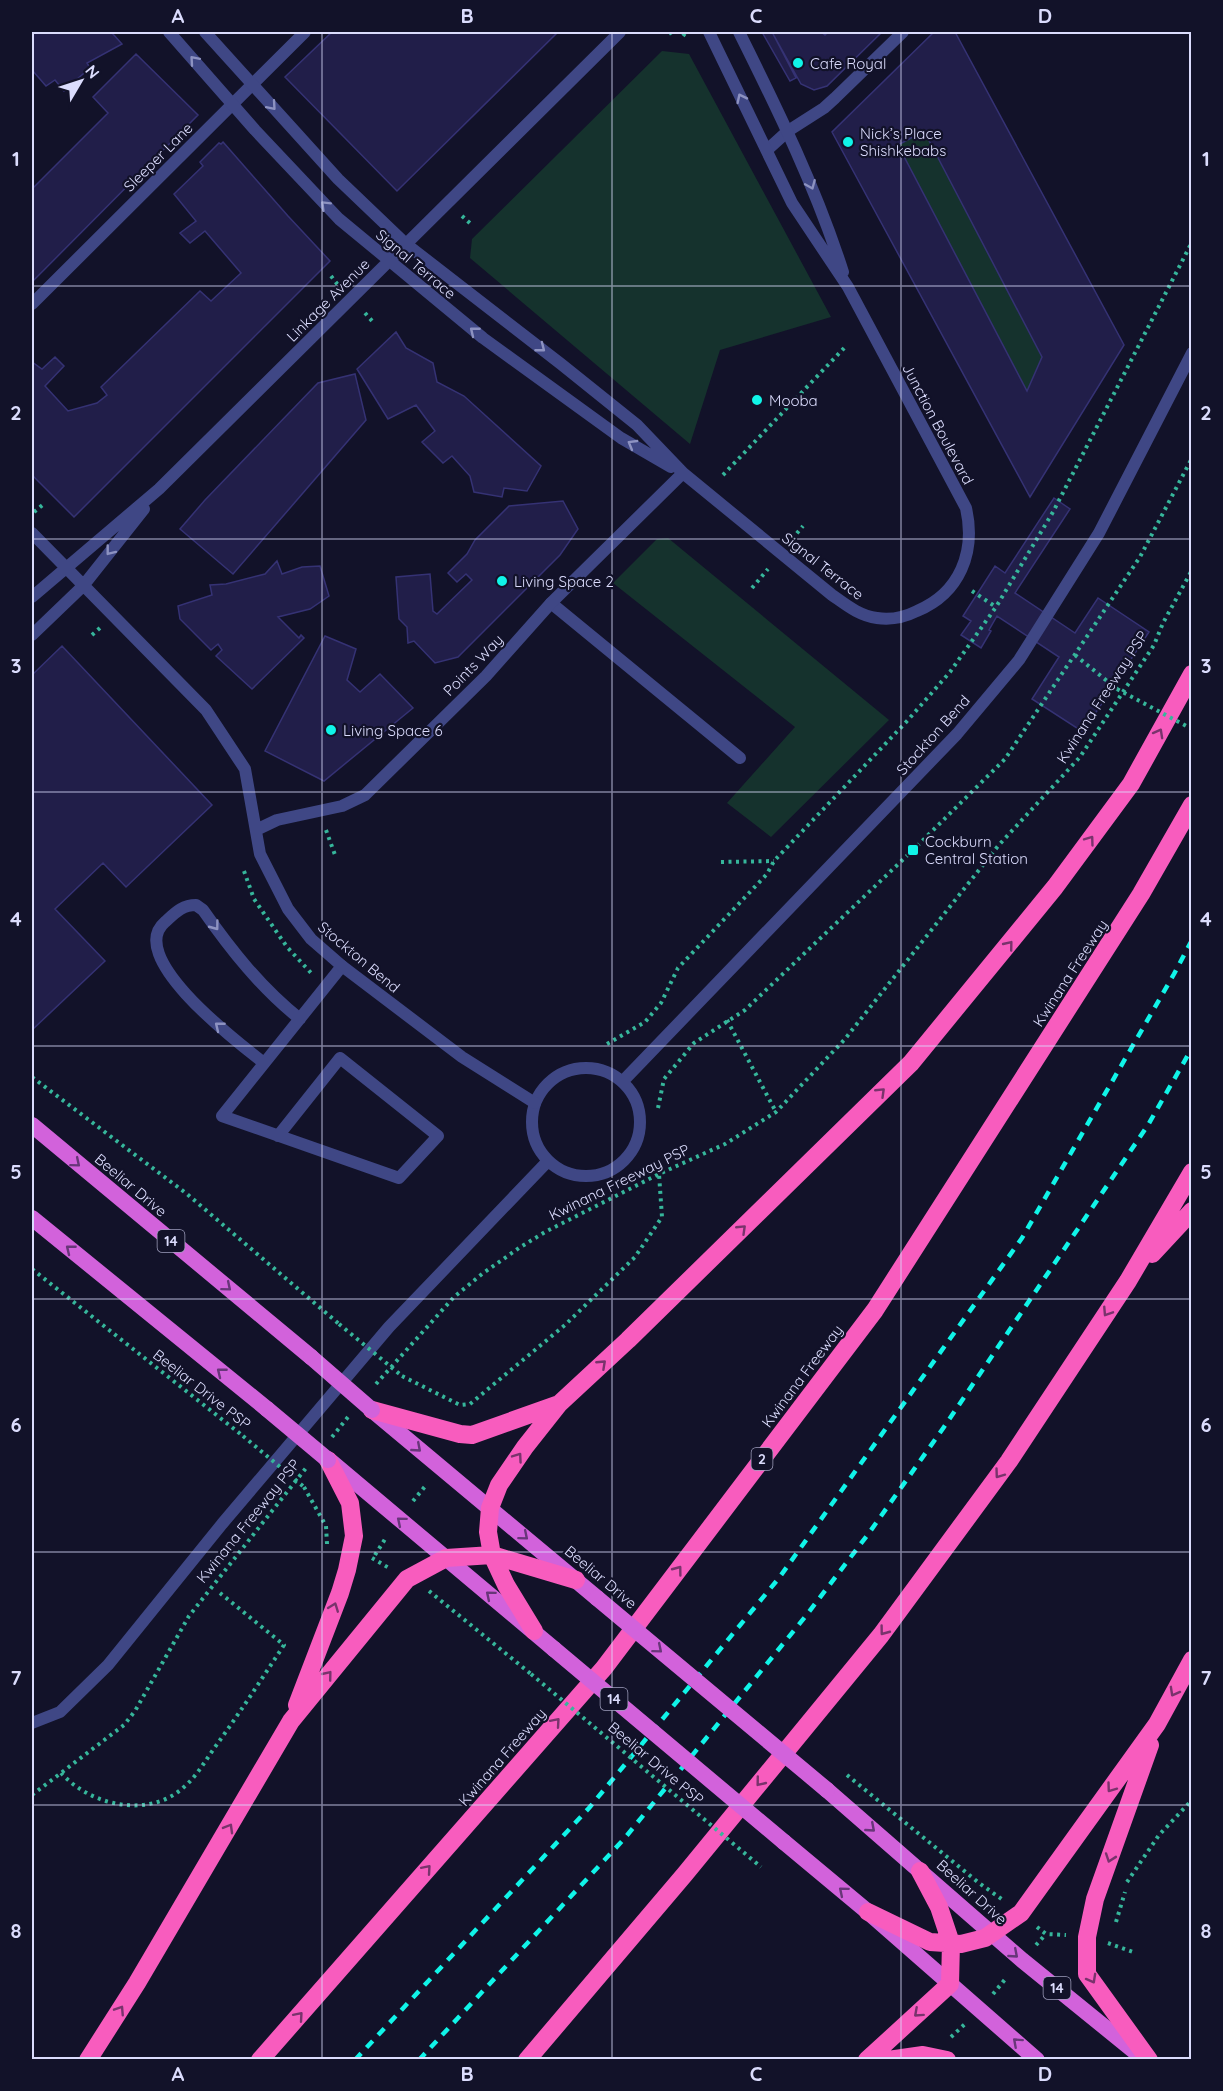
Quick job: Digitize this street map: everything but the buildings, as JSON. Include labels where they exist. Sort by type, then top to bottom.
[{"type":"highway","points":[[534,1631],[506,1585],[492,1555],[488,1532],[490,1508],[499,1485],[525,1447],[559,1404],[628,1340],[912,1063],[1055,887],[1131,784],[1191,674]]},
{"type":"highway","name":"Kwinana Freeway","points":[[260,2060],[604,1668],[875,1310],[1141,894],[1191,805]]},
{"type":"highway","name":"Beeliar Drive","points":[[32,1125],[827,1790],[1022,1960],[1145,2060]]},
{"type":"highway","points":[[526,2060],[685,1874],[881,1635],[1009,1461],[1128,1281],[1191,1172]]},
{"type":"highway","points":[[1128,1281],[1191,1211]]},
{"type":"highway","name":"14","points":[[32,1218],[267,1409],[534,1631],[868,1912],[1036,2060]]},
{"type":"highway","points":[[365,1404],[460,1434],[472,1435],[559,1404]]},
{"type":"highway","points":[[291,1721],[340,1593],[354,1536],[350,1503],[322,1455]]},
{"type":"highway","points":[[88,2060],[137,1983],[291,1721],[407,1579],[446,1558],[492,1555],[576,1580]]},
{"type":"highway","points":[[868,1912],[930,1942],[961,1944],[985,1938],[1021,1913],[1157,1724],[1191,1660]]},
{"type":"highway","points":[[1149,2060],[1087,1974],[1087,1936],[1095,1899],[1157,1724]]},
{"type":"highway","points":[[867,2060],[950,1984],[951,1943],[939,1907],[920,1871]]},
{"type":"highway","points":[[888,2060],[923,2055],[947,2060]]},
{"type":"street","name":"Signal Terrace","points":[[169,32],[322,202],[388,261],[520,366],[621,438],[683,473]]},
{"type":"street","name":"Signal Terrace","points":[[205,32],[338,179],[406,244],[637,425],[683,473],[832,595],[861,614],[876,618],[909,615],[937,600],[957,581]]},
{"type":"street","name":"Sleeper Lane","points":[[32,304],[305,32]]},
{"type":"street","name":"Linkage Avenue","points":[[32,597],[159,489],[620,32]]},
{"type":"street","name":"Junction Boulevard","points":[[709,32],[792,203],[848,287],[966,508],[970,533],[968,550],[957,581]]},
{"type":"street","name":"Junction Boulevard","points":[[739,32],[788,131],[829,228],[848,287]]},
{"type":"street","points":[[767,150],[788,131],[836,98],[903,32]]},
{"type":"street","name":"Stockton Bend","points":[[623,1081],[957,734],[1018,660],[1099,533],[1191,353]]},
{"type":"street","name":"Points Way","points":[[256,830],[277,820],[342,806],[365,795],[486,676],[551,603],[683,473]]},
{"type":"street","name":"Linkage Avenue","points":[[32,635],[83,586],[159,489]]},
{"type":"street","name":"Stockton Bend","points":[[32,532],[206,710],[245,769],[260,854],[288,909],[311,939],[342,966],[462,1057],[535,1103]]},
{"type":"street","points":[[551,603],[740,758]]},
{"type":"street","points":[[264,1063],[205,1015],[174,980],[159,954],[156,941],[161,925],[180,909],[196,905],[203,910],[252,975],[277,1001],[300,1019]]},
{"type":"street","points":[[278,1136],[340,1058],[438,1136],[399,1178],[278,1136],[222,1116],[342,966]]},
{"type":"street","points":[[591,1067],[608,1072],[623,1081],[633,1095],[639,1111],[640,1128],[635,1145],[626,1160],[604,1173],[578,1176],[562,1170],[548,1161],[538,1148],[531,1118],[535,1103],[543,1087],[556,1076],[573,1068],[591,1067]]},
{"type":"street","points":[[32,1723],[60,1712],[93,1681],[222,1524],[390,1327],[548,1161]]},
{"type":"path","points":[[457,212],[472,225]]},
{"type":"path","points":[[607,1044],[645,1022],[661,1003],[678,968],[767,874],[774,861],[950,672],[996,607],[1053,512],[1191,242]]},
{"type":"path","points":[[331,276],[340,287]]},
{"type":"path","points":[[723,476],[847,345]]},
{"type":"path","points":[[658,1108],[664,1079],[694,1043],[745,1010],[1005,759],[1140,557],[1191,458]]},
{"type":"path","points":[[34,512],[45,503]]},
{"type":"path","points":[[791,541],[803,526]]},
{"type":"path","points":[[752,588],[773,564]]},
{"type":"path","name":"Kwinana Freeway PSP","points":[[32,1795],[123,1725],[135,1711],[189,1616],[454,1297],[482,1274],[545,1232],[724,1144],[776,1112],[844,1039],[998,846],[1080,757],[1154,645],[1191,570]]},
{"type":"path","points":[[972,590],[996,607]]},
{"type":"path","points":[[92,635],[101,627]]},
{"type":"path","points":[[1075,655],[1116,689],[1191,729]]},
{"type":"path","points":[[324,824],[335,855]]},
{"type":"path","points":[[721,862],[774,861]]},
{"type":"path","points":[[273,928],[304,966],[326,987]]},
{"type":"path","points":[[727,1020],[776,1112]]},
{"type":"path","points":[[32,1077],[187,1194],[402,1376],[460,1405],[470,1404],[565,1325],[635,1257],[662,1217],[659,1174]]},
{"type":"path","name":"Beeliar Drive PSP","points":[[32,1269],[304,1487],[326,1526],[327,1548]]},
{"type":"path","points":[[373,1558],[399,1519],[440,1468]]},
{"type":"path","name":"Beeliar Drive PSP","points":[[424,1588],[531,1674],[761,1867]]},
{"type":"path","points":[[61,1773],[89,1796],[124,1805],[156,1802],[178,1792],[199,1770],[284,1645],[220,1593]]},
{"type":"path","points":[[842,1771],[979,1883]]},
{"type":"path","points":[[1113,1931],[1128,1881],[1159,1835],[1191,1800]]},
{"type":"path","points":[[950,2038],[980,2010],[1046,1934]]},
{"type":"path","points":[[1107,1936],[1101,1941],[1136,1953]]},
{"type":"green space","points":[[662,51],[689,54],[831,317],[720,350],[690,444],[470,258],[472,239]]},
{"type":"green space","points":[[924,131],[1042,357],[1027,391],[898,145]]},
{"type":"green space","points":[[668,538],[889,720],[771,837],[727,803],[795,727],[613,583],[657,539]]},
{"type":"railway","points":[[355,2060],[589,1808],[779,1578],[1022,1238],[1192,940]]},
{"type":"railway","points":[[419,2060],[624,1839],[805,1617],[869,1533],[944,1427],[1148,1125],[1192,1048]]},
{"type":"place","name":"Cafe Royal","points":[[798,63]]},
{"type":"place","name":"Nick’s Place Shishkebabs","points":[[848,142]]},
{"type":"place","name":"Mooba","points":[[757,400]]},
{"type":"place","name":"Living Space 2","points":[[502,581]]},
{"type":"place","name":"Living Space 6","points":[[331,730]]},
{"type":"place","name":"Cockburn Central Station","points":[[913,850]]}]
